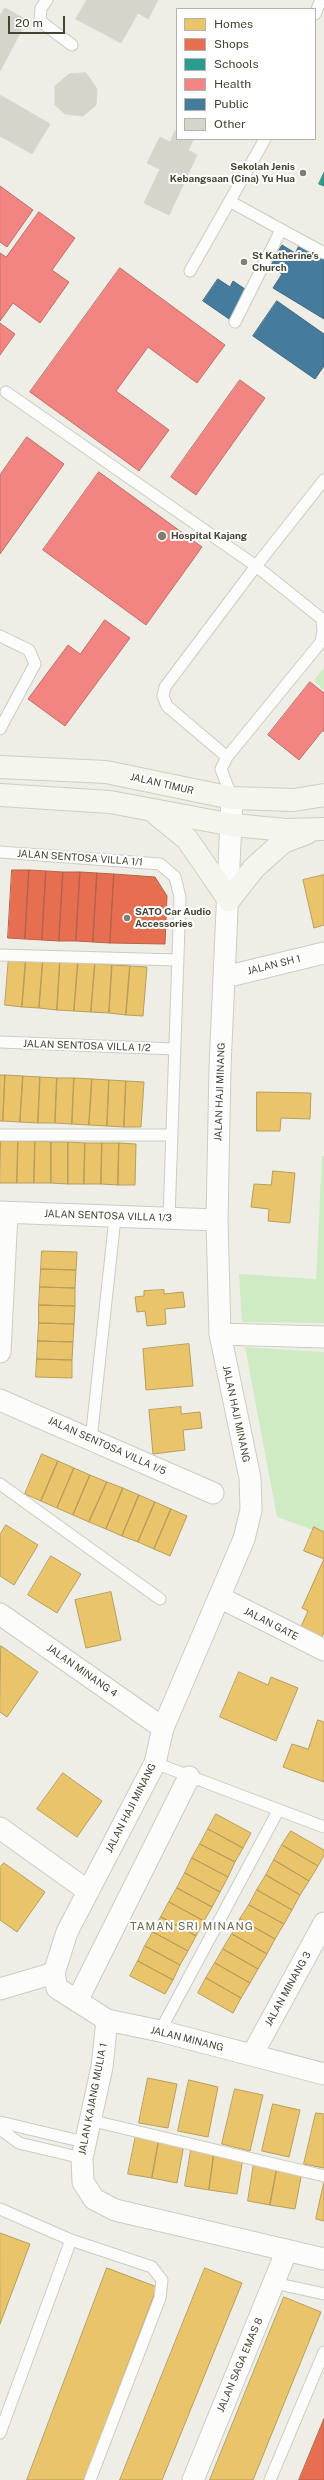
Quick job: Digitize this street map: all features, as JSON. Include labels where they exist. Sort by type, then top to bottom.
[{"type":"main road","name":"JALAN TIMUR","points":[[0,767],[106,772],[232,798],[294,800],[324,794]]},
{"type":"main road","points":[[0,795],[110,802],[233,825],[286,830],[321,829]]},
{"type":"main road","points":[[150,809],[187,839],[228,900],[254,868],[284,842],[321,829]]},
{"type":"street","name":"JALAN HAJI MINANG","points":[[55,1981],[67,1932],[155,1763],[163,1728],[244,1540],[252,1510],[250,1478],[220,1334],[216,1220],[228,900],[233,825],[232,798]]},
{"type":"street","name":"JALAN SH 1","points":[[225,977],[324,953]]},
{"type":"street","name":"JALAN SENTOSA VILLA 1/3","points":[[3,1212],[115,1218],[216,1220]]},
{"type":"street","points":[[0,1352],[3,1212]]},
{"type":"street","points":[[220,1334],[324,1337]]},
{"type":"street","name":"JALAN SENTOSA VILLA 1/5","points":[[0,1400],[213,1493]]},
{"type":"street","name":"JALAN GATE","points":[[219,1597],[324,1650]]},
{"type":"street","name":"JALAN MINANG 4","points":[[0,1614],[163,1728]]},
{"type":"street","points":[[77,2001],[189,1777]]},
{"type":"street","points":[[0,1828],[88,1892]]},
{"type":"street","name":"JALAN MINANG 3","points":[[252,2055],[324,1923]]},
{"type":"street","points":[[0,1989],[55,1981]]},
{"type":"street","name":"JALAN MINANG","points":[[55,1981],[77,2001],[107,2020],[160,2031],[324,2074]]},
{"type":"street","name":"JALAN KAJANG MULIA 1","points":[[107,2020],[102,2067],[83,2150],[83,2182],[94,2199],[116,2210],[324,2259]]},
{"type":"street","name":"JALAN SAGA EMAS 8","points":[[193,2480],[287,2250]]},
{"type":"lane","points":[[47,0],[41,8],[40,21],[72,45]]},
{"type":"lane","points":[[316,11],[320,0]]},
{"type":"lane","points":[[190,271],[231,202],[264,140]]},
{"type":"lane","points":[[231,202],[324,254]]},
{"type":"lane","points":[[235,322],[281,230]]},
{"type":"lane","points":[[6,392],[256,566],[322,619],[323,631],[321,642],[227,757],[221,769],[232,798]]},
{"type":"lane","points":[[227,757],[167,706],[163,696],[164,687],[256,566],[324,480]]},
{"type":"lane","points":[[0,636],[29,650],[35,664],[0,729]]},
{"type":"lane","name":"JALAN SENTOSA VILLA 1/1","points":[[0,852],[160,864],[175,877],[180,896],[177,960]]},
{"type":"lane","points":[[0,955],[177,960],[168,1219]]},
{"type":"lane","name":"JALAN SENTOSA VILLA 1/2","points":[[0,1042],[174,1049]]},
{"type":"lane","points":[[0,1135],[172,1135]]},
{"type":"lane","points":[[91,1440],[115,1218]]},
{"type":"lane","points":[[0,1484],[160,1599]]},
{"type":"lane","points":[[155,1763],[278,1811],[324,1827]]},
{"type":"lane","points":[[160,2031],[278,1811]]},
{"type":"lane","points":[[89,2120],[324,2176]]},
{"type":"lane","points":[[0,2122],[83,2150]]},
{"type":"lane","points":[[0,2129],[19,2143],[83,2150]]},
{"type":"lane","points":[[0,2209],[71,2240],[152,2268],[162,2280],[160,2298],[90,2480]]},
{"type":"lane","points":[[0,2433],[71,2240]]},
{"type":"lane","points":[[274,2283],[324,2294]]},
{"type":"lane","points":[[270,2480],[324,2352]]},
{"type":"green space","points":[[324,668],[324,691],[314,680]]},
{"type":"green space","points":[[322,1156],[324,1156],[324,1323],[242,1322],[239,1274],[316,1279]]},
{"type":"green space","points":[[245,1347],[324,1352],[324,1534],[277,1517]]},
{"type":"building: Homes","points":[[324,875],[324,925],[314,928],[303,880]]},
{"type":"building: Homes","points":[[9,956],[26,958],[22,1007],[5,1005]]},
{"type":"building: Homes","points":[[26,958],[43,959],[39,1008],[22,1007]]},
{"type":"building: Homes","points":[[43,959],[60,961],[57,1010],[39,1008]]},
{"type":"building: Homes","points":[[60,961],[78,962],[74,1011],[57,1010]]},
{"type":"building: Homes","points":[[78,962],[95,963],[91,1012],[74,1011]]},
{"type":"building: Homes","points":[[95,963],[112,965],[109,1013],[91,1012]]},
{"type":"building: Homes","points":[[112,965],[130,966],[126,1015],[109,1013]]},
{"type":"building: Homes","points":[[130,966],[147,967],[143,1016],[126,1015]]},
{"type":"building: Homes","points":[[0,1075],[5,1075],[3,1121],[0,1121]]},
{"type":"building: Homes","points":[[5,1075],[23,1076],[20,1122],[3,1121]]},
{"type":"building: Homes","points":[[23,1076],[40,1077],[38,1123],[20,1122]]},
{"type":"building: Homes","points":[[40,1077],[57,1078],[55,1123],[38,1123]]},
{"type":"building: Homes","points":[[57,1078],[74,1078],[72,1124],[55,1123]]},
{"type":"building: Homes","points":[[74,1078],[92,1079],[89,1125],[72,1124]]},
{"type":"building: Homes","points":[[92,1079],[109,1080],[107,1126],[89,1125]]},
{"type":"building: Homes","points":[[109,1080],[126,1081],[124,1127],[107,1126]]},
{"type":"building: Homes","points":[[126,1081],[144,1082],[141,1127],[124,1127]]},
{"type":"building: Homes","points":[[257,1092],[311,1093],[310,1119],[281,1118],[280,1131],[257,1131]]},
{"type":"building: Homes","points":[[1,1141],[18,1141],[17,1183],[0,1183]]},
{"type":"building: Homes","points":[[18,1141],[35,1141],[34,1183],[17,1183]]},
{"type":"building: Homes","points":[[35,1141],[51,1142],[51,1183],[34,1183]]},
{"type":"building: Homes","points":[[51,1142],[68,1142],[68,1184],[51,1183]]},
{"type":"building: Homes","points":[[68,1142],[85,1143],[84,1184],[68,1184]]},
{"type":"building: Homes","points":[[85,1143],[102,1143],[101,1184],[84,1184]]},
{"type":"building: Homes","points":[[102,1143],[119,1143],[118,1185],[101,1184]]},
{"type":"building: Homes","points":[[119,1143],[136,1144],[135,1185],[118,1185]]},
{"type":"building: Homes","points":[[273,1171],[295,1173],[290,1223],[268,1221],[269,1209],[251,1207],[254,1184],[271,1185]]},
{"type":"building: Homes","points":[[42,1251],[77,1252],[76,1270],[41,1269]]},
{"type":"building: Homes","points":[[41,1269],[76,1270],[75,1288],[40,1287]]},
{"type":"building: Homes","points":[[40,1287],[75,1288],[75,1306],[39,1305]]},
{"type":"building: Homes","points":[[164,1290],[164,1294],[183,1292],[185,1307],[165,1309],[166,1324],[147,1326],[145,1311],[137,1312],[135,1297],[144,1296],[144,1291]]},
{"type":"building: Homes","points":[[39,1305],[75,1306],[74,1324],[39,1323]]},
{"type":"building: Homes","points":[[39,1323],[74,1324],[73,1342],[38,1341]]},
{"type":"building: Homes","points":[[38,1341],[73,1342],[72,1360],[37,1359]]},
{"type":"building: Homes","points":[[189,1344],[193,1386],[146,1390],[143,1349]]},
{"type":"building: Homes","points":[[37,1359],[72,1360],[72,1378],[36,1377]]},
{"type":"building: Homes","points":[[181,1407],[181,1414],[200,1412],[202,1428],[183,1430],[185,1450],[153,1454],[149,1410]]},
{"type":"building: Homes","points":[[42,1454],[58,1461],[41,1501],[25,1494]]},
{"type":"building: Homes","points":[[58,1461],[74,1468],[57,1508],[41,1501]]},
{"type":"building: Homes","points":[[74,1468],[90,1475],[73,1515],[57,1508]]},
{"type":"building: Homes","points":[[90,1475],[107,1482],[89,1522],[73,1515]]},
{"type":"building: Homes","points":[[107,1482],[123,1488],[106,1529],[89,1522]]},
{"type":"building: Homes","points":[[123,1488],[139,1495],[122,1536],[106,1529]]},
{"type":"building: Homes","points":[[139,1495],[155,1502],[138,1542],[122,1536]]},
{"type":"building: Homes","points":[[155,1502],[171,1509],[154,1549],[138,1542]]},
{"type":"building: Homes","points":[[171,1509],[187,1516],[170,1556],[154,1549]]},
{"type":"building: Homes","points":[[6,1525],[38,1545],[14,1585],[0,1576],[0,1535]]},
{"type":"building: Homes","points":[[314,1527],[324,1532],[324,1559],[304,1551]]},
{"type":"building: Homes","points":[[51,1556],[81,1574],[57,1613],[28,1595]]},
{"type":"building: Homes","points":[[324,1559],[324,1633],[321,1638],[300,1629],[308,1611],[302,1608]]},
{"type":"building: Homes","points":[[111,1592],[121,1640],[86,1648],[75,1600]]},
{"type":"building: Homes","points":[[1,1646],[38,1672],[7,1717],[0,1712]]},
{"type":"building: Homes","points":[[239,1672],[268,1685],[271,1677],[298,1688],[276,1741],[220,1717]]},
{"type":"building: Homes","points":[[318,1720],[324,1722],[324,1782],[283,1767],[292,1744],[308,1749]]},
{"type":"building: Homes","points":[[63,1773],[102,1801],[77,1837],[37,1809]]},
{"type":"building: Homes","points":[[216,1814],[251,1833],[243,1848],[208,1829]]},
{"type":"building: Homes","points":[[208,1829],[243,1848],[235,1862],[200,1844]]},
{"type":"building: Homes","points":[[291,1831],[324,1850],[324,1855],[318,1866],[282,1845]]},
{"type":"building: Homes","points":[[200,1844],[235,1862],[228,1877],[192,1858]]},
{"type":"building: Homes","points":[[282,1845],[318,1866],[309,1881],[274,1860]]},
{"type":"building: Homes","points":[[192,1858],[228,1877],[220,1892],[185,1873]]},
{"type":"building: Homes","points":[[274,1860],[309,1881],[300,1895],[266,1875]]},
{"type":"building: Homes","points":[[4,1863],[45,1892],[17,1932],[0,1920],[0,1868]]},
{"type":"building: Homes","points":[[185,1873],[220,1892],[212,1907],[177,1888]]},
{"type":"building: Homes","points":[[266,1875],[300,1895],[292,1910],[257,1890]]},
{"type":"building: Homes","points":[[177,1888],[212,1907],[204,1921],[169,1902]]},
{"type":"building: Homes","points":[[257,1890],[292,1910],[284,1924],[249,1905]]},
{"type":"building: Homes","points":[[169,1902],[204,1921],[196,1936],[161,1917]]},
{"type":"building: Homes","points":[[249,1905],[284,1924],[275,1939],[240,1919]]},
{"type":"building: Homes","points":[[161,1917],[196,1936],[188,1951],[153,1932]]},
{"type":"building: Homes","points":[[240,1919],[275,1939],[267,1954],[232,1934]]},
{"type":"building: Homes","points":[[153,1932],[188,1951],[180,1965],[145,1946]]},
{"type":"building: Homes","points":[[232,1934],[267,1954],[258,1969],[223,1949]]},
{"type":"building: Homes","points":[[145,1946],[180,1965],[173,1980],[138,1961]]},
{"type":"building: Homes","points":[[223,1949],[258,1969],[250,1983],[215,1963]]},
{"type":"building: Homes","points":[[138,1961],[173,1980],[165,1994],[130,1976]]},
{"type":"building: Homes","points":[[215,1963],[250,1983],[241,1998],[206,1978]]},
{"type":"building: Homes","points":[[206,1978],[241,1998],[233,2013],[198,1993]]},
{"type":"building: Homes","points":[[148,2078],[177,2084],[168,2128],[139,2123]]},
{"type":"building: Homes","points":[[189,2080],[218,2087],[208,2137],[178,2131]]},
{"type":"building: Homes","points":[[235,2089],[263,2095],[250,2151],[222,2144]]},
{"type":"building: Homes","points":[[273,2104],[300,2110],[289,2157],[262,2151]]},
{"type":"building: Homes","points":[[316,2113],[324,2114],[324,2168],[304,2164]]},
{"type":"building: Homes","points":[[136,2135],[159,2139],[152,2178],[128,2174]]},
{"type":"building: Homes","points":[[159,2139],[184,2144],[177,2183],[152,2178]]},
{"type":"building: Homes","points":[[191,2150],[214,2153],[209,2190],[185,2186]]},
{"type":"building: Homes","points":[[214,2153],[243,2158],[237,2194],[209,2190]]},
{"type":"building: Homes","points":[[254,2163],[277,2168],[270,2205],[248,2201]]},
{"type":"building: Homes","points":[[277,2168],[302,2172],[295,2209],[270,2205]]},
{"type":"building: Homes","points":[[324,2182],[324,2221],[316,2219]]},
{"type":"building: Homes","points":[[0,2233],[30,2244],[0,2324]]},
{"type":"building: Homes","points":[[107,2268],[157,2287],[84,2480],[27,2480]]},
{"type":"building: Homes","points":[[205,2268],[242,2283],[162,2480],[120,2480]]},
{"type":"building: Homes","points":[[284,2297],[321,2312],[253,2480],[210,2480]]},
{"type":"building: Shops","points":[[12,870],[29,870],[25,939],[8,938]]},
{"type":"building: Shops","points":[[29,870],[46,871],[42,940],[25,939]]},
{"type":"building: Shops","points":[[46,871],[63,872],[59,941],[42,940]]},
{"type":"building: Shops","points":[[63,872],[80,872],[76,941],[59,941]]},
{"type":"building: Shops","points":[[80,872],[97,873],[93,942],[76,941]]},
{"type":"building: Shops","points":[[97,873],[114,874],[110,943],[93,942]]},
{"type":"building: Shops","points":[[114,874],[155,877],[167,896],[165,944],[110,943]]},
{"type":"building: Shops","points":[[324,2419],[324,2480],[299,2480]]},
{"type":"building: Schools","points":[[324,173],[324,186],[319,184]]},
{"type":"building: Health","points":[[0,186],[33,210],[7,247],[0,242]]},
{"type":"building: Health","points":[[39,212],[75,238],[52,270],[69,282],[40,323],[13,303],[0,321],[0,253],[6,257]]},
{"type":"building: Health","points":[[120,268],[225,345],[197,383],[148,347],[116,391],[169,430],[139,471],[30,392]]},
{"type":"building: Health","points":[[0,323],[15,334],[0,355]]},
{"type":"building: Health","points":[[240,380],[265,398],[196,495],[171,477]]},
{"type":"building: Health","points":[[27,437],[64,464],[0,554],[0,475]]},
{"type":"building: Health","points":[[99,472],[202,547],[146,625],[43,550]]},
{"type":"building: Health","points":[[105,620],[130,638],[65,726],[28,699],[68,645],[80,654]]},
{"type":"building: Health","points":[[310,682],[324,693],[324,732],[323,730],[299,760],[268,735]]},
{"type":"building: Public","points":[[300,244],[324,259],[324,319],[273,288],[282,274],[269,266],[282,245],[295,253]]},
{"type":"building: Public","points":[[218,279],[230,287],[233,281],[245,289],[241,294],[247,299],[232,321],[203,301]]},
{"type":"building: Public","points":[[277,301],[324,334],[324,366],[315,379],[253,336]]},
{"type":"building: Other","points":[[87,0],[158,0],[148,19],[138,13],[121,43],[76,19]]},
{"type":"building: Other","points":[[5,8],[27,20],[0,71],[0,16]]},
{"type":"building: Other","points":[[86,73],[97,89],[96,105],[83,116],[65,114],[55,105],[55,86],[69,74]]},
{"type":"building: Other","points":[[0,95],[50,124],[32,154],[0,136]]},
{"type":"building: Other","points":[[175,131],[176,140],[193,140],[188,150],[197,155],[169,215],[144,203],[160,169],[147,163],[160,137],[170,142]]},
{"type":"place","name":"Sekolah Jenis Kebangsaan (Cina) Yu Hua","points":[[303,173]]},
{"type":"place","name":"St Katherine's Church","points":[[244,262]]},
{"type":"place","name":"Hospital Kajang","points":[[162,536]]},
{"type":"place","name":"SATO Car Audio Accessories","points":[[127,918]]},
{"type":"district","name":"TAMAN SRI MINANG","points":[[192,1927]]}]
